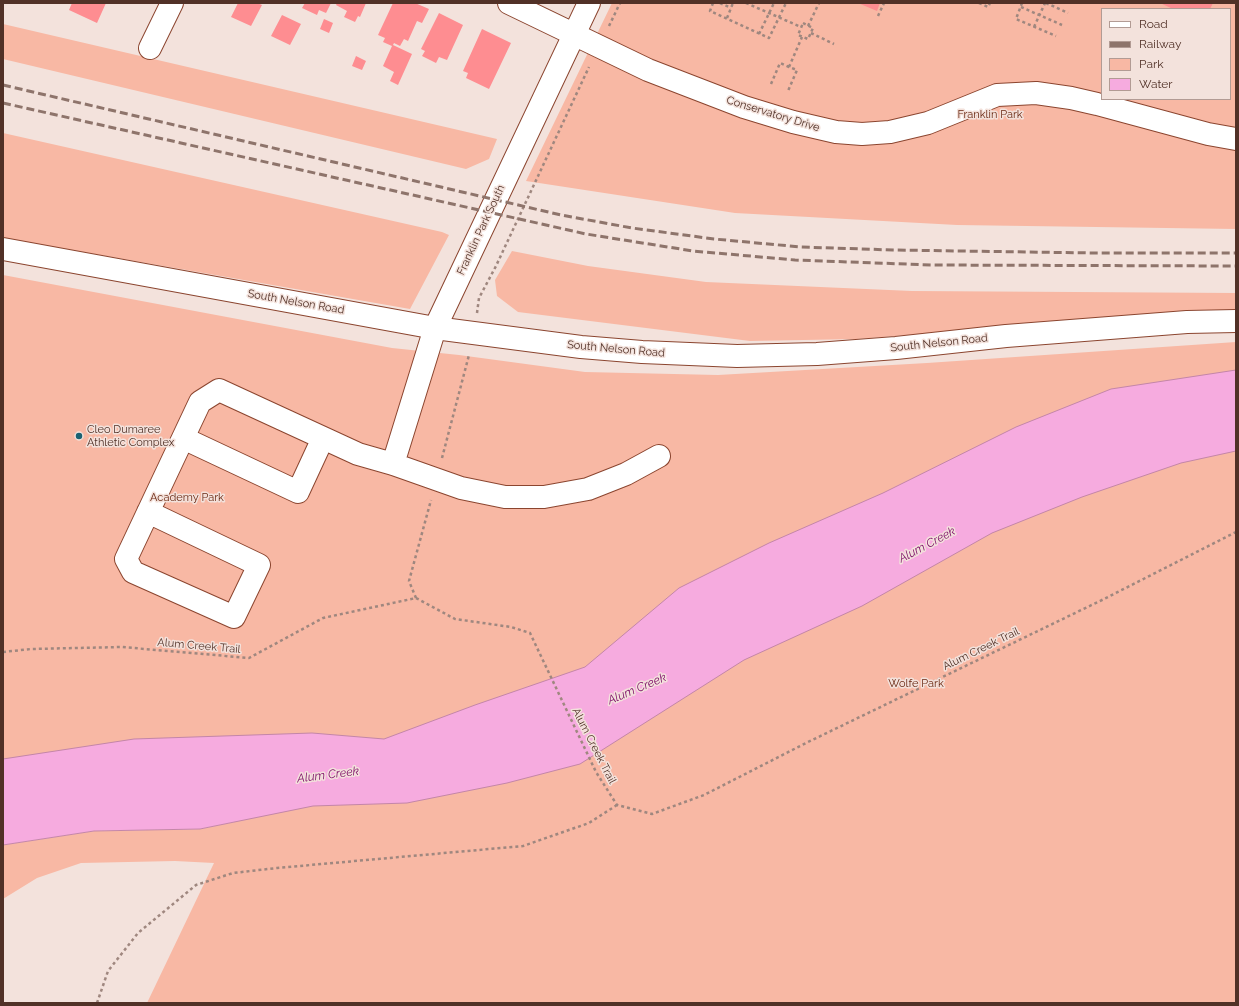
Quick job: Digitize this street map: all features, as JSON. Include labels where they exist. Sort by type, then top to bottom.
[{"type":"main road","points":[[150,48],[172,3]]},
{"type":"main road","name":"Conservatory Drive","points":[[509,3],[600,45],[648,70],[744,107],[793,122],[836,132],[862,134],[898,130],[928,123],[997,95],[1036,93],[1141,107],[1208,134],[1236,139]]},
{"type":"main road","name":"Franklin Park South","points":[[393,464],[435,328],[589,3]]},
{"type":"main road","name":"South Nelson Road","points":[[3,249],[435,328],[581,347],[642,352],[737,356],[817,354],[896,348],[1006,336],[1187,322],[1236,321]]},
{"type":"main road","points":[[148,512],[259,565],[234,617],[133,572],[126,559],[148,512],[200,402],[219,390],[358,454],[393,464],[461,488],[505,498],[544,498],[588,489],[626,474],[659,456]]},
{"type":"main road","points":[[183,438],[298,492],[323,438]]},
{"type":"path","points":[[416,598],[409,581],[469,354],[474,333],[479,298],[499,259],[620,3]]},
{"type":"path","points":[[713,3],[710,11],[769,38],[786,3]]},
{"type":"path","points":[[720,3],[731,8]]},
{"type":"path","points":[[726,18],[734,3]]},
{"type":"path","points":[[746,3],[801,28]]},
{"type":"path","points":[[760,34],[774,3]]},
{"type":"path","points":[[808,26],[819,3]]},
{"type":"path","points":[[878,16],[884,3]]},
{"type":"path","points":[[979,3],[988,7],[990,3]]},
{"type":"path","points":[[1022,3],[1016,19],[1056,36]]},
{"type":"path","points":[[1034,27],[1046,3],[1068,13]]},
{"type":"path","points":[[1021,7],[1062,25]]},
{"type":"path","points":[[803,23],[808,26],[813,28],[808,39],[798,35],[803,23]]},
{"type":"path","points":[[811,33],[834,44]]},
{"type":"path","points":[[789,67],[802,37]]},
{"type":"path","points":[[771,84],[780,63],[797,70],[788,91]]},
{"type":"path","name":"Alum Creek Trail","points":[[3,652],[31,649],[122,647],[249,658],[323,618],[416,598],[455,619],[511,626],[530,633],[596,772],[617,805],[652,814],[704,795],[806,742],[1102,600],[1236,532]]},
{"type":"path","points":[[97,1003],[108,971],[138,933],[196,885],[233,873],[248,871],[523,846],[589,823],[617,805]]},
{"type":"green space","name":"Franklin Park","points":[[612,3],[1236,3],[1236,229],[957,225],[735,213],[526,181]]},
{"type":"green space","points":[[3,24],[497,139],[489,159],[466,169],[3,59]]},
{"type":"green space","points":[[3,133],[442,232],[449,235],[410,309],[3,238]]},
{"type":"green space","points":[[512,251],[588,266],[706,282],[912,291],[1236,293],[1236,318],[1063,323],[857,339],[750,341],[518,312],[497,296],[495,280]]},
{"type":"green space","name":"Wolfe Park","points":[[3,275],[392,348],[459,355],[585,372],[718,375],[927,363],[1236,342],[1236,1003],[147,1003],[214,863],[175,861],[81,863],[37,878],[3,899],[3,845],[94,831],[200,829],[234,822],[3,803]]},
{"type":"water","name":"Alum Creek","points":[[1236,370],[1236,451],[1181,463],[1082,497],[992,533],[862,606],[744,660],[580,764],[507,783],[407,803],[313,806],[200,829],[94,831],[3,845],[3,759],[134,739],[312,733],[384,739],[475,705],[585,667],[679,588],[769,543],[883,493],[1016,427],[1111,389]]},
{"type":"building","points":[[72,3],[106,3],[97,23],[69,10]]},
{"type":"building","points":[[238,3],[257,3],[262,5],[251,26],[231,17]]},
{"type":"building","points":[[305,3],[331,3],[326,13],[319,10],[317,15],[302,8]]},
{"type":"building","points":[[337,3],[366,3],[360,17],[358,16],[355,22],[344,17],[347,11],[336,5]]},
{"type":"building","points":[[393,3],[415,3],[429,9],[422,23],[417,21],[408,41],[404,39],[400,46],[394,43],[393,45],[412,54],[398,85],[390,81],[394,72],[383,66],[392,46],[383,42],[385,38],[378,35]]},
{"type":"building","points":[[858,3],[880,3],[877,11]]},
{"type":"building","points":[[1160,3],[1213,3],[1210,8],[1171,8]]},
{"type":"building","points":[[439,13],[463,25],[447,60],[439,57],[436,63],[422,56],[425,51],[421,49]]},
{"type":"building","points":[[282,15],[301,24],[290,45],[271,36]]},
{"type":"building","points":[[324,19],[333,23],[329,33],[320,29]]},
{"type":"building","points":[[482,29],[511,43],[489,89],[466,78],[468,73],[463,71]]},
{"type":"building","points":[[356,56],[366,61],[362,70],[352,66]]},
{"type":"railway","points":[[3,85],[561,215],[632,228],[714,239],[801,247],[1095,253],[1236,253]]},
{"type":"railway","points":[[3,103],[586,234],[693,251],[795,260],[932,265],[1236,266]]},
{"type":"place","name":"Cleo Dumaree Athletic Complex","points":[[79,436]]},
{"type":"park label","name":"Academy Park","points":[[187,498]]}]
